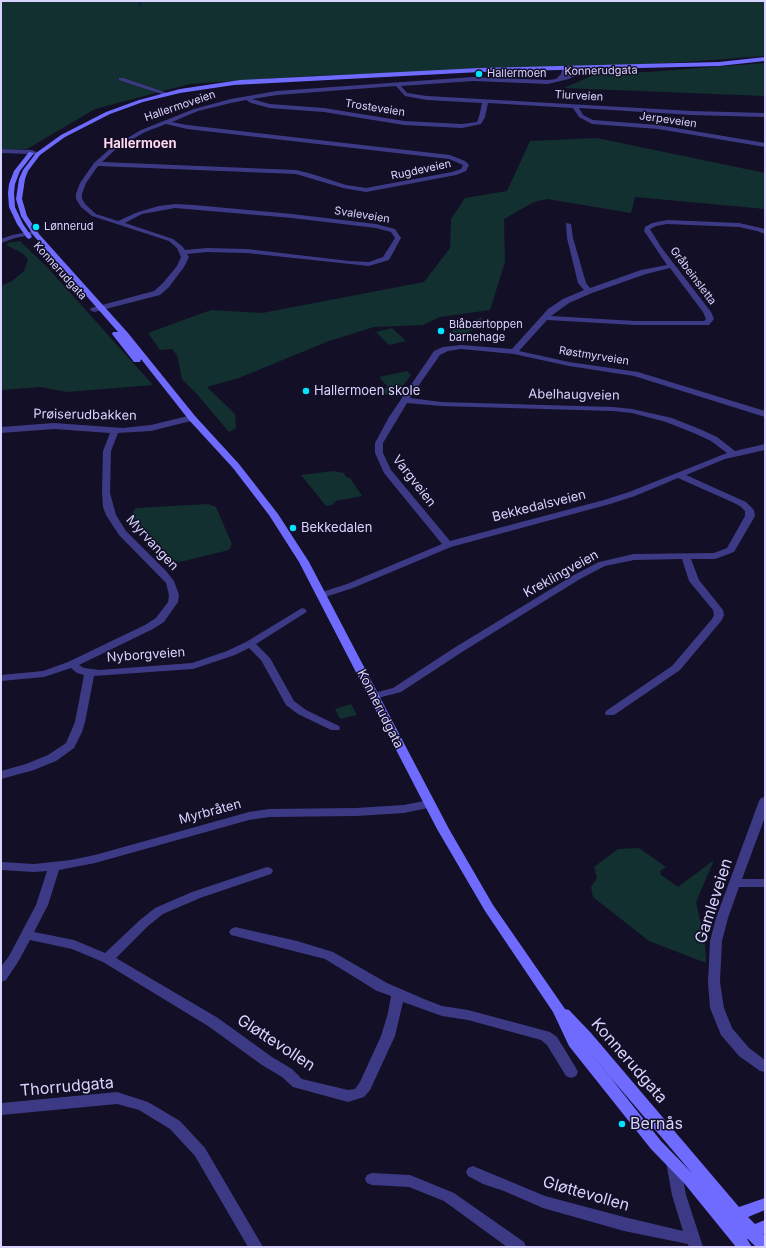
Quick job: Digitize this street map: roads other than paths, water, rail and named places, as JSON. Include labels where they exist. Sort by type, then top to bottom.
[{"type":"main road","name":"Konnerudgata","points":[[745,1247],[689,1179],[672,1162],[629,1112],[574,1042],[558,1008],[490,908],[430,804],[322,595],[304,562],[273,514],[236,466],[192,418],[172,402],[98,309],[31,233],[20,224],[12,207],[11,193],[12,184],[17,171],[33,154],[64,130],[95,115],[126,103],[204,85],[458,72],[664,69],[765,59]]},
{"type":"main road","name":"Konnerudgata","points":[[558,1008],[586,1037],[616,1074],[738,1215],[759,1230],[765,1247]]},
{"type":"main road","points":[[759,1230],[732,1232],[732,1224],[738,1215],[745,1210],[765,1204]]},
{"type":"street","points":[[558,80],[570,71]]},
{"type":"street","name":"Hallermoveien","points":[[184,252],[171,240],[94,215],[80,202],[80,190],[96,164],[114,148],[125,141],[164,122],[196,110],[248,98],[307,90],[476,79],[543,82],[571,76],[570,71]]},
{"type":"street","points":[[121,79],[166,93]]},
{"type":"street","name":"Tiurveien","points":[[397,84],[405,94],[414,97],[692,113],[765,115]]},
{"type":"street","name":"Trosteveien","points":[[248,98],[253,102],[270,106],[324,110],[404,122],[462,126],[472,125],[479,122],[482,117],[486,101]]},
{"type":"street","name":"Jerpeveien","points":[[576,106],[576,110],[581,116],[592,122],[658,127],[765,145]]},
{"type":"street","name":"Rugdeveien","points":[[96,164],[296,172],[314,176],[345,187],[366,190],[387,188],[454,174],[464,170],[466,166],[463,162],[450,157],[187,127],[164,122]]},
{"type":"street","points":[[1,152],[33,154]]},
{"type":"street","name":"Svaleveien","points":[[118,223],[140,213],[159,208],[194,207],[292,216],[376,226],[393,230],[396,232],[398,238],[386,258],[369,264],[348,263],[247,251],[214,250],[184,252]]},
{"type":"street","name":"Gråbeinsletta","points":[[544,318],[635,323],[696,324],[708,322],[710,316],[671,266],[647,231],[647,228],[654,224],[667,222],[739,225],[754,227],[765,232]]},
{"type":"street","points":[[568,224],[570,238],[582,283],[589,291]]},
{"type":"street","points":[[1,241],[31,233]]},
{"type":"street","points":[[98,309],[142,298],[162,289],[180,267],[185,257],[184,252]]},
{"type":"street","points":[[514,352],[551,311],[566,301],[589,291],[652,270],[671,266]]},
{"type":"street","name":"Vargveien","points":[[448,545],[392,478],[381,458],[379,447],[381,437],[431,360],[441,351],[454,348],[475,348],[514,352]]},
{"type":"street","name":"Røstmyrveien","points":[[514,352],[569,364],[635,374],[765,414]]},
{"type":"street","name":"Abelhaugveien","points":[[404,400],[441,404],[613,409],[632,411],[669,420],[714,438],[733,454]]},
{"type":"street","name":"Prøiserudbakken","points":[[1,430],[54,426],[115,431],[146,429],[192,418]]},
{"type":"street","name":"Myrvangen","points":[[1,678],[44,674],[72,664],[126,640],[160,620],[170,608],[174,595],[171,583],[122,533],[115,523],[108,507],[106,493],[107,451],[115,431]]},
{"type":"street","name":"Bekkedalsveien","points":[[322,595],[350,586],[448,545],[607,502],[733,454],[765,447]]},
{"type":"street","name":"Kreklingveien","points":[[374,696],[387,693],[404,685],[458,650],[593,568],[611,561],[634,557],[715,556],[731,550],[748,520],[750,512],[743,504],[678,475]]},
{"type":"street","points":[[610,713],[676,668],[717,620],[719,615],[718,610],[694,581],[688,567],[686,557]]},
{"type":"street","name":"Nyborgveien","points":[[88,673],[193,666],[231,654],[250,644],[302,611]]},
{"type":"street","points":[[250,644],[265,658],[290,703],[302,712],[335,728]]},
{"type":"street","points":[[1,775],[30,767],[52,758],[70,745],[77,732],[80,722],[88,673],[76,669],[72,664]]},
{"type":"street","name":"Gamleveien","points":[[765,801],[722,918],[714,953],[715,996],[720,1016],[732,1039],[744,1052],[765,1067]]},
{"type":"street","name":"Myrbråten","points":[[1,866],[34,868],[95,859],[249,816],[276,813],[404,809],[430,804]]},
{"type":"street","points":[[1,977],[14,959],[42,905],[54,866]]},
{"type":"street","points":[[107,959],[144,923],[159,911],[196,895],[267,871]]},
{"type":"street","points":[[736,883],[765,883]]},
{"type":"street","points":[[235,932],[297,946],[328,955],[382,987],[419,1003],[545,1036],[552,1041],[571,1072]]},
{"type":"street","name":"Gløttevollen","points":[[27,935],[74,945],[107,959],[213,1022],[267,1061],[286,1072],[298,1083],[348,1096],[359,1093],[364,1086],[388,1036],[395,1012],[398,994]]},
{"type":"street","name":"Thorrudgata","points":[[1,1109],[117,1098],[143,1106],[175,1125],[200,1152],[256,1247]]},
{"type":"street","points":[[672,1162],[679,1195],[694,1243]]},
{"type":"street","name":"Gløttevollen","points":[[473,1172],[488,1180],[508,1186],[543,1202],[624,1224],[681,1237],[694,1243]]},
{"type":"street","points":[[372,1179],[410,1181],[449,1197],[519,1247]]},
{"type":"waterway","points":[[139,6],[142,1]]},
{"type":"place","name":"Hallermoen","points":[[479,74]]},
{"type":"place","name":"Lønnerud","points":[[36,227]]},
{"type":"place","name":"Blåbærtoppen barnehage","points":[[441,331]]},
{"type":"place","name":"Hallermoen skole","points":[[306,391]]},
{"type":"place","name":"Bekkedalen","points":[[293,528]]},
{"type":"place","name":"Bernås","points":[[622,1124]]},
{"type":"district","name":"Hallermoen","points":[[140,144]]}]
